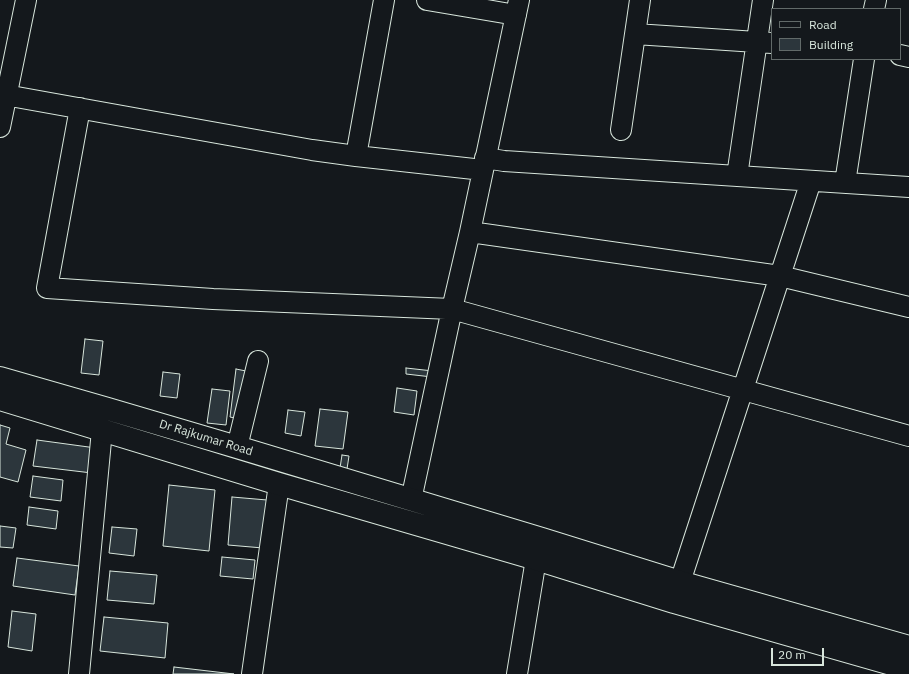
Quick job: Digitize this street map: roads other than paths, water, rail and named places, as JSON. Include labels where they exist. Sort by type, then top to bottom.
[{"type":"highway","name":"Dr Rajkumar Road","points":[[0,378],[237,447],[680,582],[909,647]]},
{"type":"highway","name":"Dr Rajkumar Road","points":[[0,399],[279,484],[536,559],[674,602],[909,669]]},
{"type":"street","points":[[0,127],[4,94],[26,0]]},
{"type":"street","points":[[356,156],[384,0]]},
{"type":"street","points":[[411,500],[470,232],[517,8],[427,0]]},
{"type":"street","points":[[621,130],[640,0]]},
{"type":"street","points":[[736,176],[764,43],[762,0]]},
{"type":"street","points":[[635,34],[764,43]]},
{"type":"street","points":[[845,183],[864,60]]},
{"type":"street","points":[[4,94],[356,156],[484,164],[504,161],[909,187]]},
{"type":"street","points":[[80,108],[47,288],[213,299],[452,309],[909,436]]},
{"type":"street","points":[[680,582],[811,181]]},
{"type":"street","points":[[470,232],[780,276],[909,307]]},
{"type":"street","points":[[237,447],[258,362]]},
{"type":"street","points":[[79,674],[102,430]]},
{"type":"street","points":[[252,674],[279,484]]},
{"type":"street","points":[[517,674],[536,559]]}]
